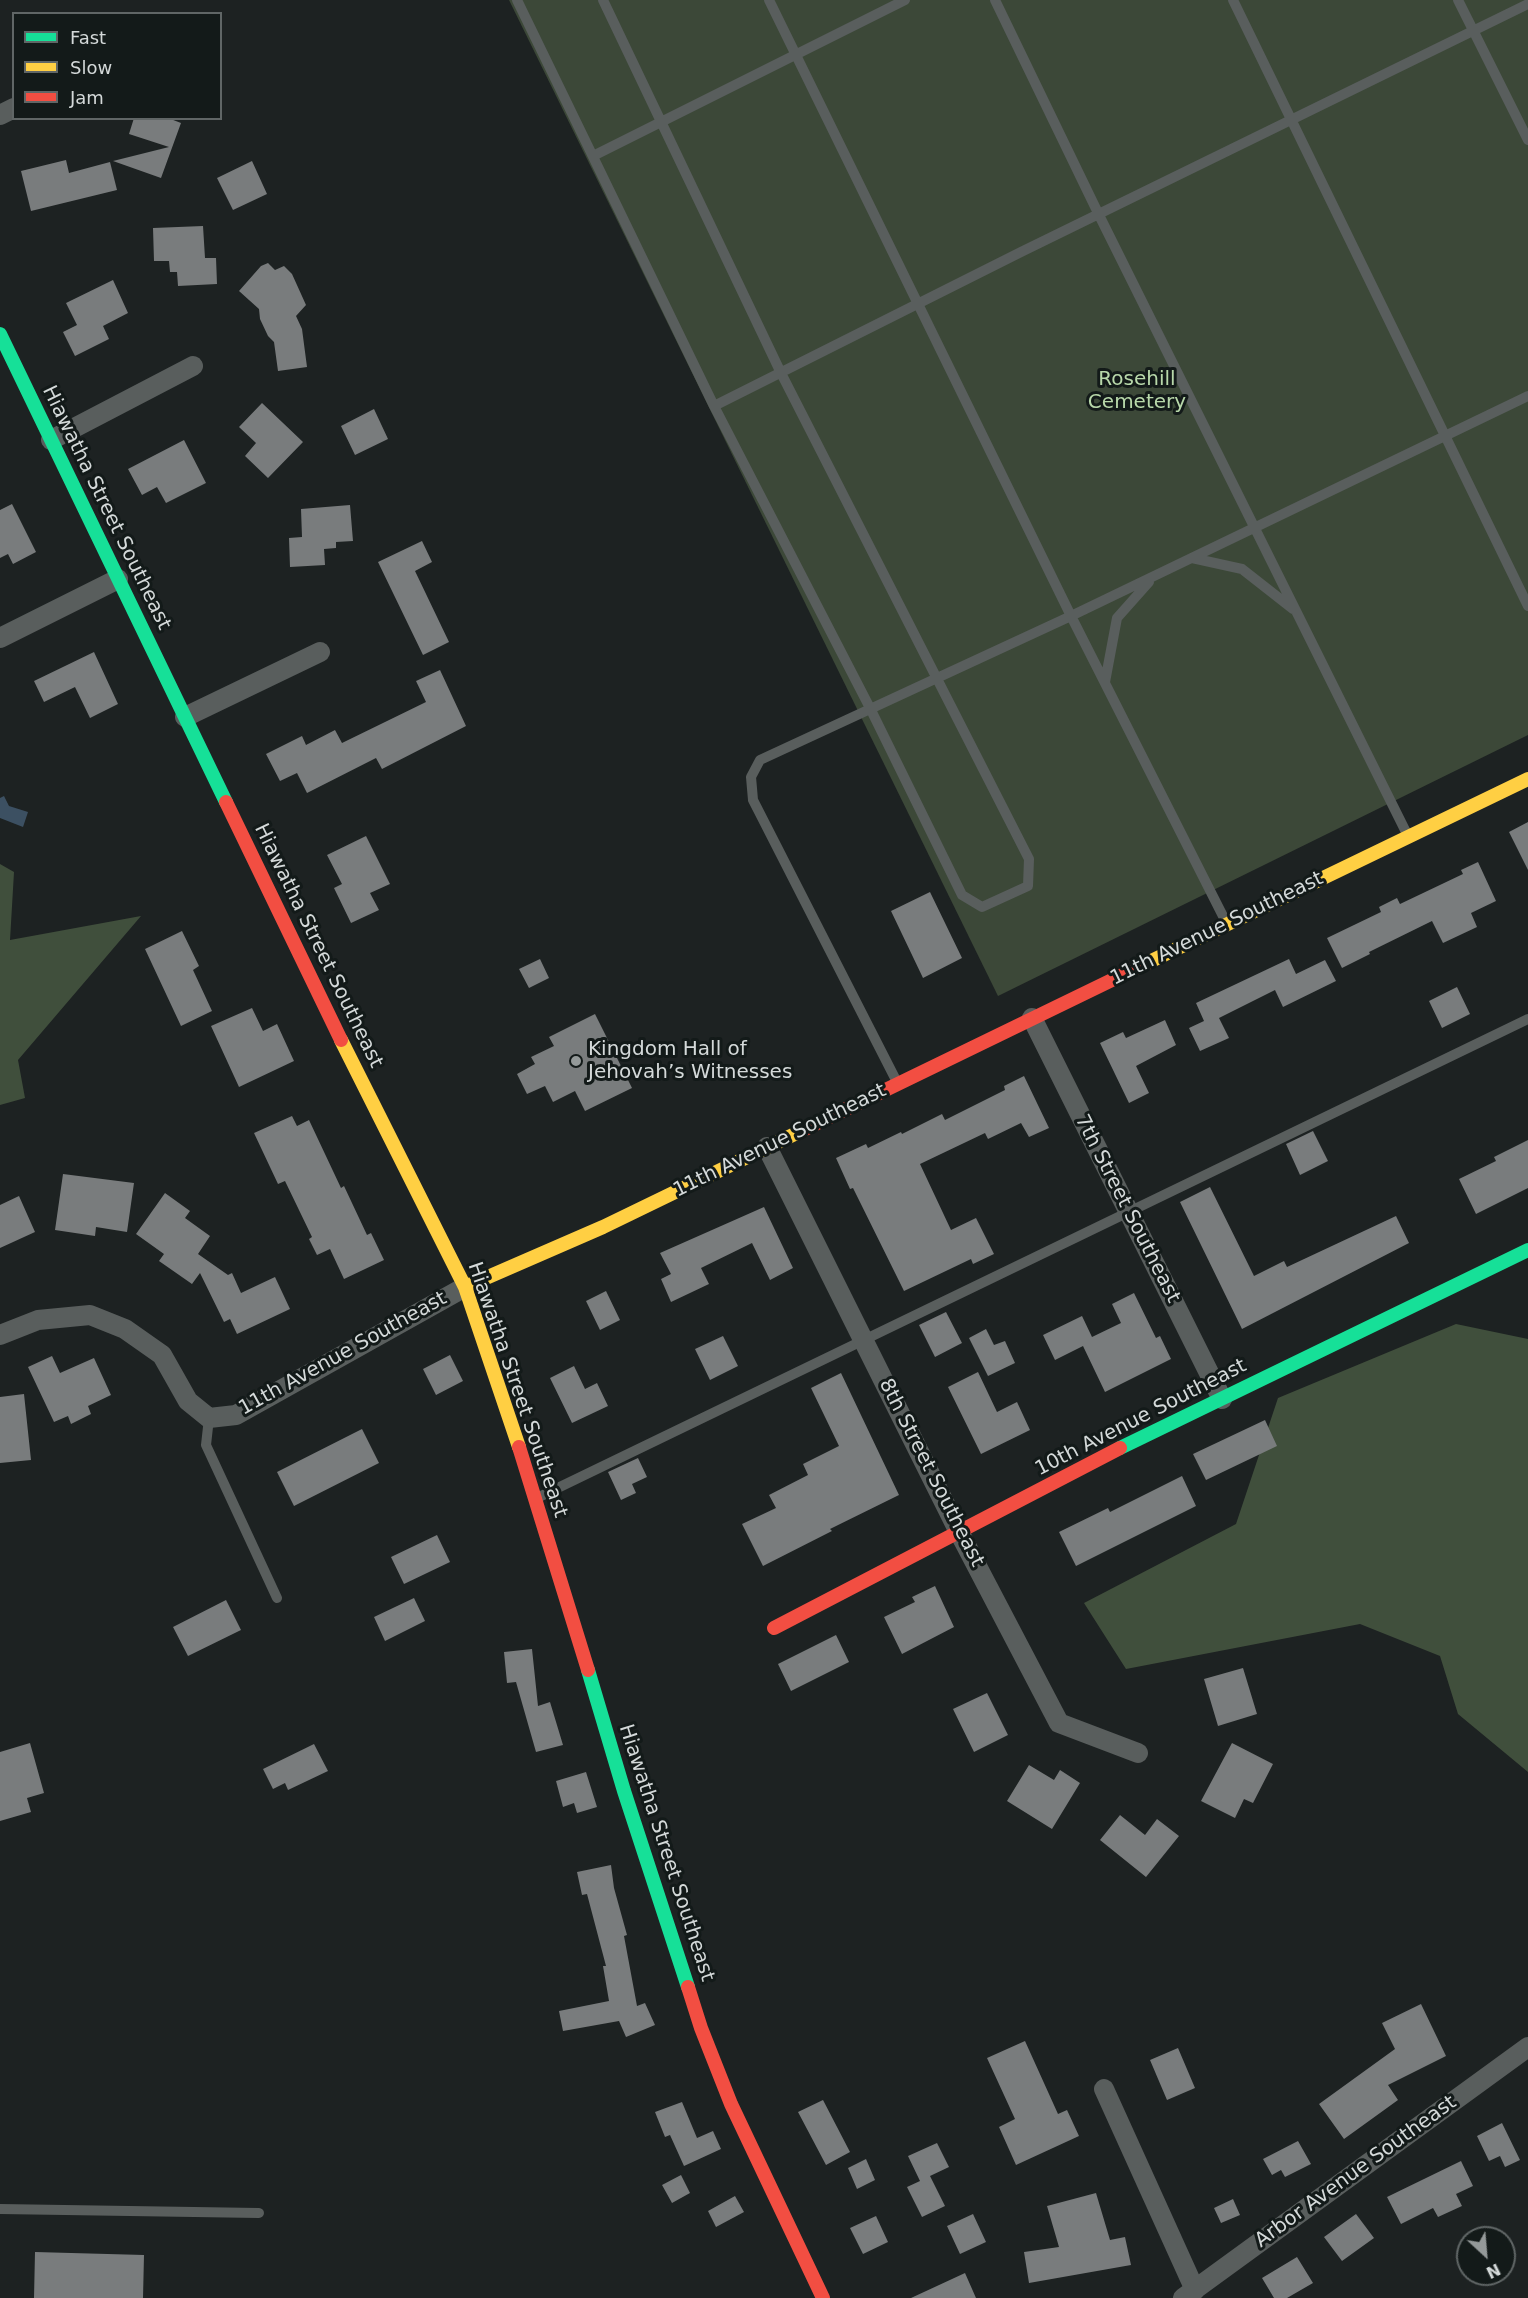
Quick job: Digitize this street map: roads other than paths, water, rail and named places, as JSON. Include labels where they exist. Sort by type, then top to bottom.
[{"type":"street","name":"Hiawatha Street Southeast","points":[[0,334],[342,1041],[465,1287],[536,1498],[624,1791],[702,2028],[731,2104],[823,2298]]},
{"type":"street","points":[[51,440],[193,366]]},
{"type":"street","points":[[0,638],[118,579]]},
{"type":"street","points":[[185,717],[320,652]]},
{"type":"street","name":"11th Avenue Southeast","points":[[209,1418],[236,1415],[465,1287],[603,1227],[1528,779]]},
{"type":"street","name":"7th Street Southeast","points":[[1032,1018],[1222,1399]]},
{"type":"street","name":"8th Street Southeast","points":[[767,1148],[1059,1723],[1138,1753]]},
{"type":"street","name":"10th Avenue Southeast","points":[[774,1628],[1129,1444],[1528,1250]]},
{"type":"street","points":[[0,1335],[38,1320],[90,1315],[126,1329],[162,1355],[188,1401],[209,1418]]},
{"type":"street","name":"Arbor Avenue Southeast","points":[[1189,2294],[1528,2047]]},
{"type":"street","points":[[1104,2089],[1189,2294]]},
{"type":"lane","points":[[517,0],[714,406],[870,708],[962,895],[982,907],[1028,886],[1029,859],[781,373],[603,0]]},
{"type":"lane","points":[[769,0],[1071,616],[1227,924]]},
{"type":"lane","points":[[593,156],[904,0]]},
{"type":"lane","points":[[995,0],[1099,215],[1409,837]]},
{"type":"lane","points":[[1233,0],[1528,606]]},
{"type":"lane","points":[[1458,0],[1528,141]]},
{"type":"lane","points":[[714,406],[1528,4]]},
{"type":"lane","points":[[898,1084],[753,800],[751,777],[760,760],[1071,616],[1528,396]]},
{"type":"lane","points":[[1192,558],[1242,569],[1296,611]]},
{"type":"lane","points":[[1105,682],[1118,618],[1153,577]]},
{"type":"lane","points":[[536,1498],[1528,1019]]},
{"type":"lane","points":[[209,1418],[206,1445],[277,1598]]},
{"type":"lane","points":[[0,2209],[259,2213]]},
{"type":"water","points":[[4,796],[9,806],[28,812],[23,827],[0,818],[0,798]]},
{"type":"place","name":"Kingdom Hall of Jehovah’s Witnesses","points":[[576,1061]]},
{"type":"park label","name":"Rosehill Cemetery","points":[[1137,392]]}]
